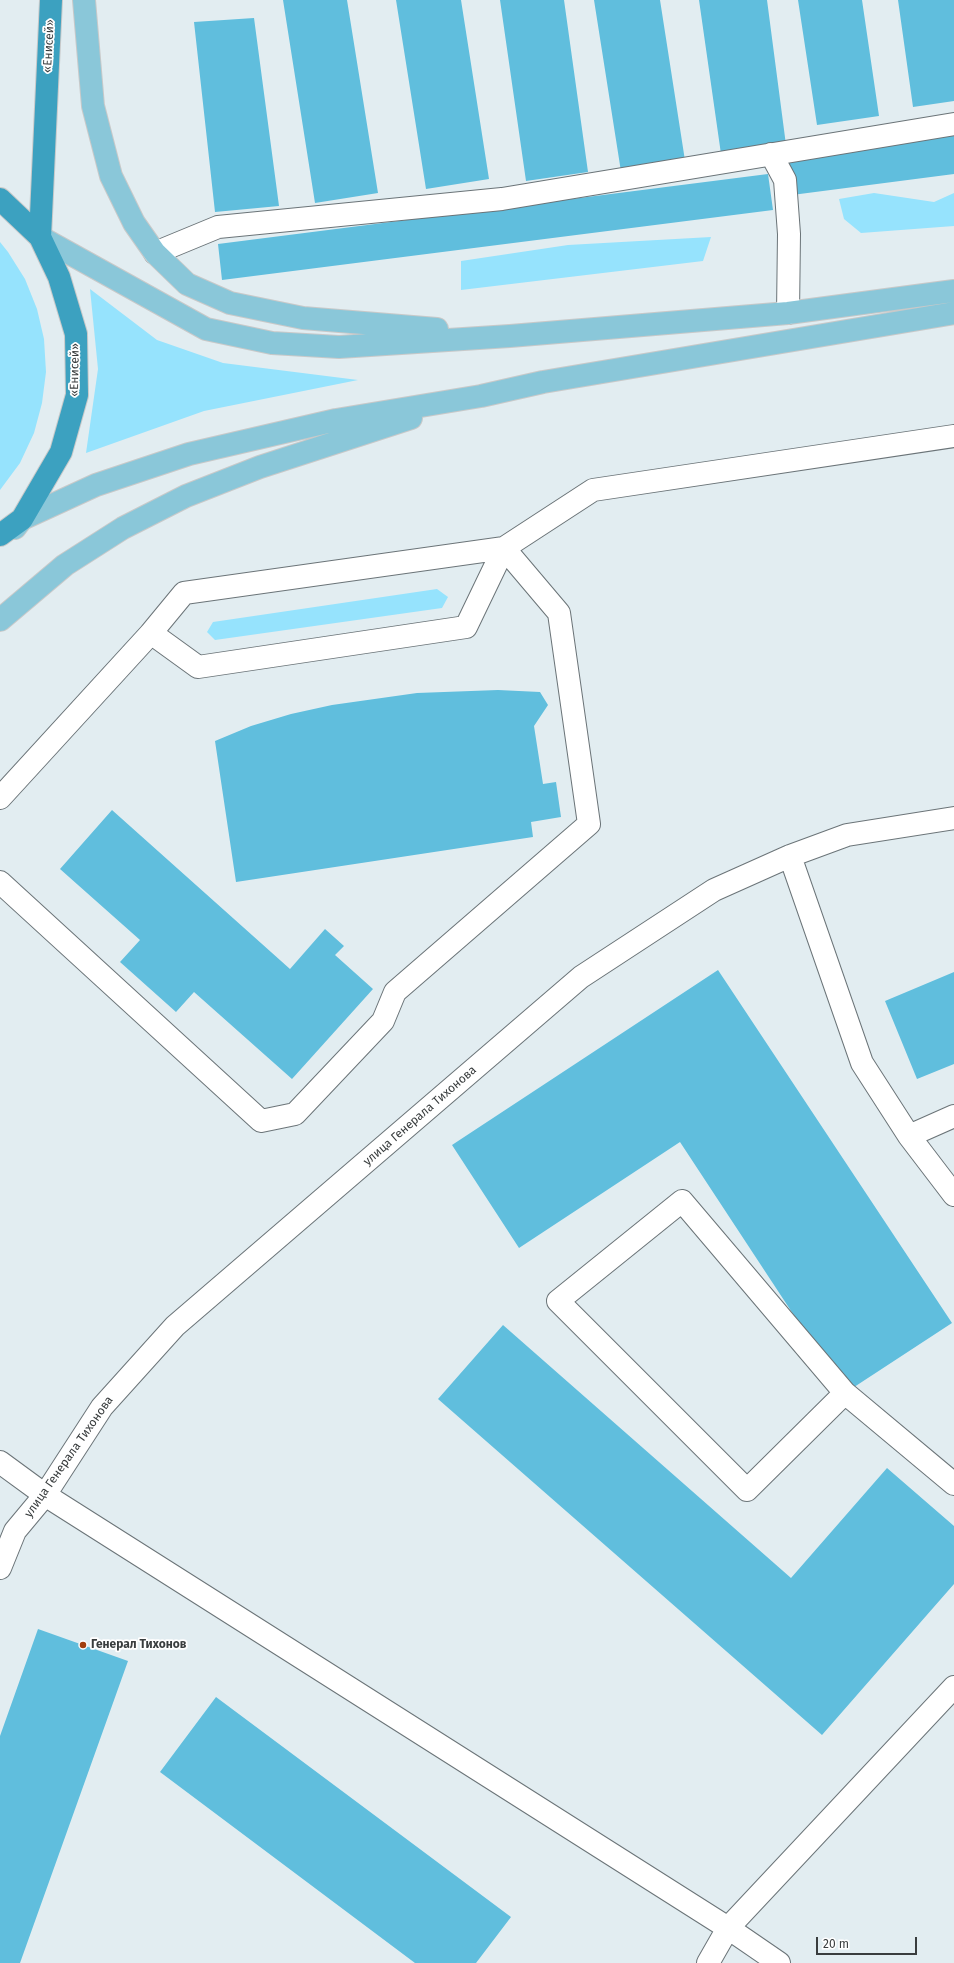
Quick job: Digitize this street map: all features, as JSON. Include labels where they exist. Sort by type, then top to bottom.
[{"type":"highway","name":"«Енисей»","points":[[40,237],[51,0]]},
{"type":"highway","name":"«Енисей»","points":[[0,199],[40,237],[59,276],[76,334],[77,395],[61,452],[22,519],[0,536]]},
{"type":"main road","points":[[84,0],[93,106],[111,176],[134,222],[155,253],[187,284],[230,303],[303,318],[510,336]]},
{"type":"main road","points":[[40,237],[206,329],[272,343],[339,347],[510,336],[788,313],[954,291]]},
{"type":"main road","points":[[0,545],[22,519],[96,484],[189,454],[336,420],[481,396],[543,382],[954,313]]},
{"type":"main road","points":[[0,620],[65,566],[123,528],[186,496],[260,467],[481,396]]},
{"type":"street","points":[[155,253],[218,227],[502,200],[954,124]]},
{"type":"street","points":[[771,154],[785,180],[789,234],[788,313]]},
{"type":"street","points":[[0,798],[151,633],[184,593],[504,548],[593,490],[954,436]]},
{"type":"street","points":[[151,633],[198,667],[466,627],[504,548]]},
{"type":"street","points":[[0,882],[261,1121],[295,1114],[383,1021],[395,992],[589,824],[559,613],[504,548]]},
{"type":"street","name":"улица Генерала Тихонова","points":[[0,1568],[15,1531],[45,1495],[102,1407],[175,1326],[581,977],[714,890],[790,856],[847,835],[954,818]]},
{"type":"street","points":[[790,856],[862,1063],[910,1136],[954,1195]]},
{"type":"street","points":[[910,1136],[954,1116]]},
{"type":"street","points":[[846,1393],[747,1490],[558,1302],[682,1201],[846,1393],[954,1484]]},
{"type":"street","points":[[0,1462],[45,1495],[728,1928],[779,1963]]},
{"type":"street","points":[[708,1963],[728,1928],[954,1686]]},
{"type":"shaded area","points":[[874,193],[934,202],[954,193],[954,226],[861,233],[844,219],[839,199]]},
{"type":"shaded area","points":[[711,237],[703,261],[461,290],[461,261],[568,245]]},
{"type":"shaded area","points":[[0,242],[25,279],[37,309],[44,339],[46,372],[42,403],[34,433],[20,463],[0,490]]},
{"type":"shaded area","points":[[90,289],[157,340],[223,363],[358,380],[204,411],[86,453],[98,369]]},
{"type":"shaded area","points":[[437,589],[448,597],[442,608],[215,640],[207,632],[213,622]]},
{"type":"building","points":[[283,0],[347,0],[378,193],[315,203]]},
{"type":"building","points":[[396,0],[461,0],[489,179],[426,189]]},
{"type":"building","points":[[500,0],[564,0],[588,172],[526,181]]},
{"type":"building","points":[[594,0],[660,0],[686,167],[622,178]]},
{"type":"building","points":[[699,0],[767,0],[786,145],[721,154]]},
{"type":"building","points":[[798,0],[862,0],[879,116],[817,125]]},
{"type":"building","points":[[898,0],[954,0],[954,101],[913,107]]},
{"type":"building","points":[[254,18],[279,206],[215,212],[194,22]]},
{"type":"building","points":[[954,135],[954,174],[792,195],[787,157]]},
{"type":"building","points":[[768,174],[773,210],[222,280],[218,244]]},
{"type":"building","points":[[498,690],[540,692],[548,705],[534,726],[543,784],[556,782],[561,817],[531,822],[533,837],[236,882],[215,741],[251,726],[291,714],[332,705],[417,693]]},
{"type":"building","points":[[112,810],[290,969],[325,929],[344,946],[335,955],[373,989],[292,1079],[194,992],[176,1012],[120,962],[140,940],[60,869]]},
{"type":"building","points":[[718,970],[952,1323],[845,1393],[680,1142],[519,1248],[452,1145]]},
{"type":"building","points":[[954,972],[954,1064],[917,1079],[885,1001]]},
{"type":"building","points":[[503,1325],[791,1578],[887,1468],[954,1526],[954,1584],[822,1735],[438,1399]]},
{"type":"building","points":[[38,1629],[128,1661],[20,1963],[0,1963],[0,1736]]},
{"type":"building","points":[[216,1697],[511,1917],[476,1963],[415,1963],[160,1772]]},
{"type":"place","name":"Генерал Тихонов","points":[[83,1645]]}]
